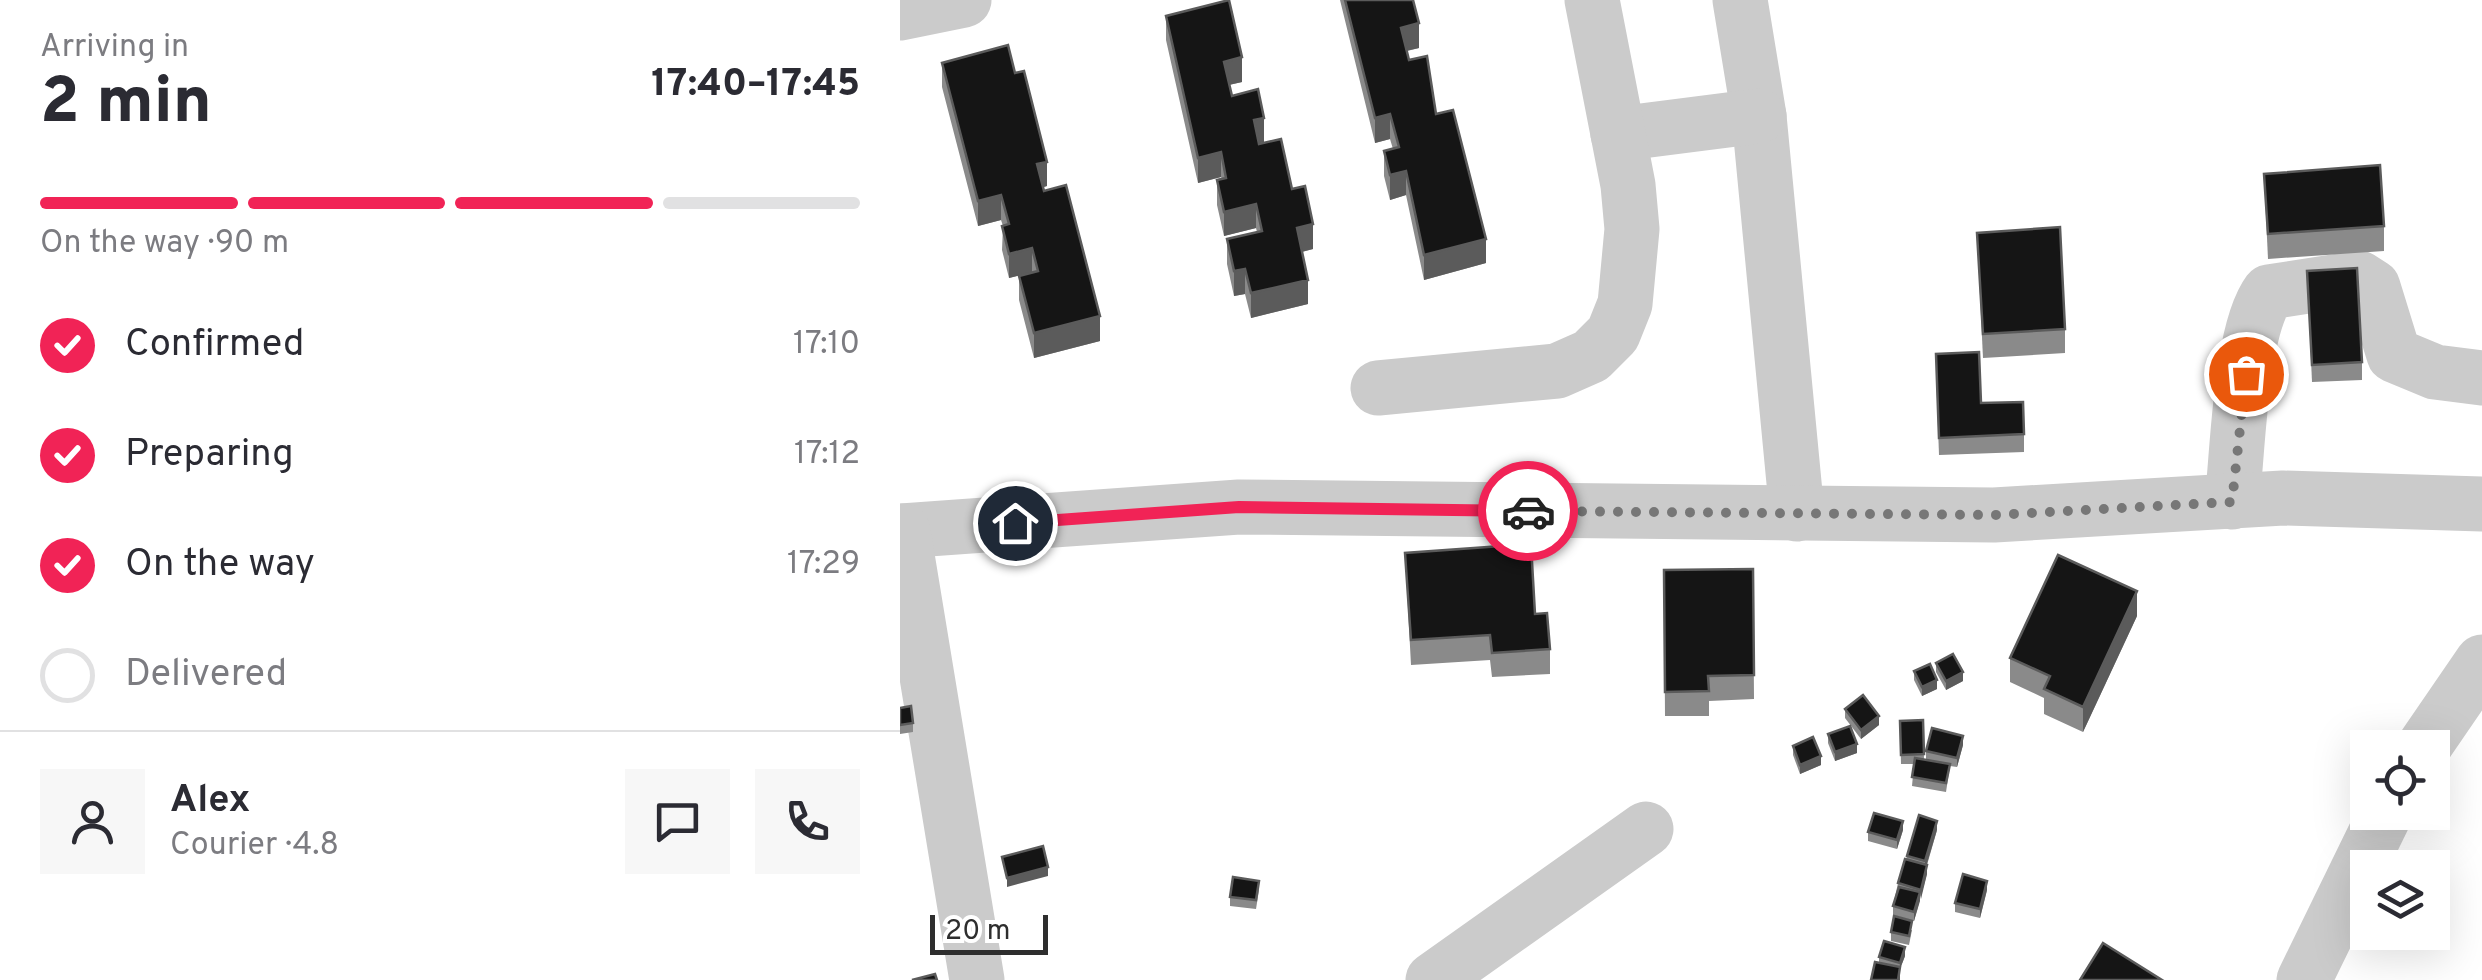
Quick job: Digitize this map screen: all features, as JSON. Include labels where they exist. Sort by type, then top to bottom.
[{"type":"street","points":[[900,13],[964,0]]},
{"type":"street","points":[[1378,388],[1557,372],[1591,356],[1613,334],[1625,304],[1632,229],[1592,0]]},
{"type":"street","points":[[1740,0],[1759,116],[1796,514]]},
{"type":"street","points":[[1618,134],[1759,116]]},
{"type":"street","points":[[2232,502],[2250,342],[2258,311],[2269,292],[2359,278],[2373,288],[2394,355],[2434,372],[2482,378]]},
{"type":"street","points":[[977,980],[902,531],[1239,507],[1994,515],[2283,498],[2482,504]]},
{"type":"street","points":[[2435,730],[2482,662]]},
{"type":"street","points":[[1433,980],[1646,829]]},
{"type":"street","points":[[2304,980],[2377,830]]},
{"type":"building","points":[[1229,0],[1242,57],[1224,62],[1232,96],[1258,89],[1264,118],[1254,120],[1259,144],[1281,139],[1292,189],[1305,186],[1313,224],[1297,228],[1308,280],[1251,293],[1245,269],[1234,271],[1227,239],[1262,231],[1256,204],[1224,212],[1217,180],[1226,178],[1221,152],[1198,158],[1166,16]]},
{"type":"building","points":[[1345,0],[1413,0],[1419,23],[1401,28],[1409,60],[1427,56],[1436,114],[1453,110],[1486,239],[1424,255],[1406,171],[1390,175],[1384,151],[1399,147],[1390,114],[1375,118]]},
{"type":"building","points":[[1008,45],[1015,73],[1024,71],[1047,162],[1037,164],[1044,191],[1066,185],[1100,316],[1034,333],[1019,276],[1038,271],[1032,248],[1009,254],[1002,226],[1009,224],[1001,195],[978,201],[942,63]]},
{"type":"building","points":[[2380,165],[2384,226],[2268,234],[2264,174]]},
{"type":"building","points":[[2060,227],[2065,329],[1983,334],[1977,233]]},
{"type":"building","points":[[2357,268],[2362,362],[2312,365],[2307,271]]},
{"type":"building","points":[[1979,352],[1981,403],[2023,402],[2024,434],[1939,438],[1936,354]]},
{"type":"building","points":[[1531,544],[1535,614],[1547,613],[1550,649],[1492,653],[1490,635],[1411,640],[1405,553]]},
{"type":"building","points":[[2058,555],[2137,591],[2083,707],[2044,689],[2050,676],[2010,658]]},
{"type":"building","points":[[1753,569],[1754,675],[1708,676],[1709,691],[1665,692],[1664,570]]},
{"type":"building","points":[[1953,654],[1963,672],[1946,681],[1936,663]]},
{"type":"building","points":[[1930,664],[1937,680],[1922,687],[1914,671]]},
{"type":"building","points":[[1863,695],[1879,716],[1861,730],[1845,709]]},
{"type":"building","points":[[911,706],[913,723],[900,725],[900,708]]},
{"type":"building","points":[[1923,720],[1924,754],[1901,755],[1900,721]]},
{"type":"building","points":[[1850,726],[1857,744],[1835,752],[1828,734]]},
{"type":"building","points":[[1932,728],[1963,736],[1957,758],[1926,751]]},
{"type":"building","points":[[1813,737],[1821,756],[1800,765],[1793,746]]},
{"type":"building","points":[[1915,758],[1950,764],[1946,783],[1912,777]]},
{"type":"building","points":[[1874,813],[1903,821],[1897,840],[1868,832]]},
{"type":"building","points":[[1919,815],[1937,821],[1925,861],[1907,856]]},
{"type":"building","points":[[1043,846],[1048,867],[1007,878],[1002,857]]},
{"type":"building","points":[[1905,859],[1927,865],[1921,890],[1898,883]]},
{"type":"building","points":[[1963,874],[1987,881],[1980,909],[1955,903]]},
{"type":"building","points":[[1233,877],[1259,881],[1256,900],[1230,897]]},
{"type":"building","points":[[1899,887],[1920,892],[1914,912],[1893,906]]},
{"type":"building","points":[[1894,916],[1912,921],[1909,936],[1891,932]]},
{"type":"building","points":[[1884,941],[1905,947],[1900,963],[1879,957]]},
{"type":"building","points":[[2103,943],[2162,980],[2080,980]]},
{"type":"building","points":[[1875,962],[1900,967],[1898,980],[1871,980]]},
{"type":"building","points":[[935,974],[937,980],[912,980]]},
{"type":"way so far","points":[[1528,511],[1994,515],[2232,502],[2246,374]]},
{"type":"route","points":[[1015,523],[1239,507],[1528,511]]}]
